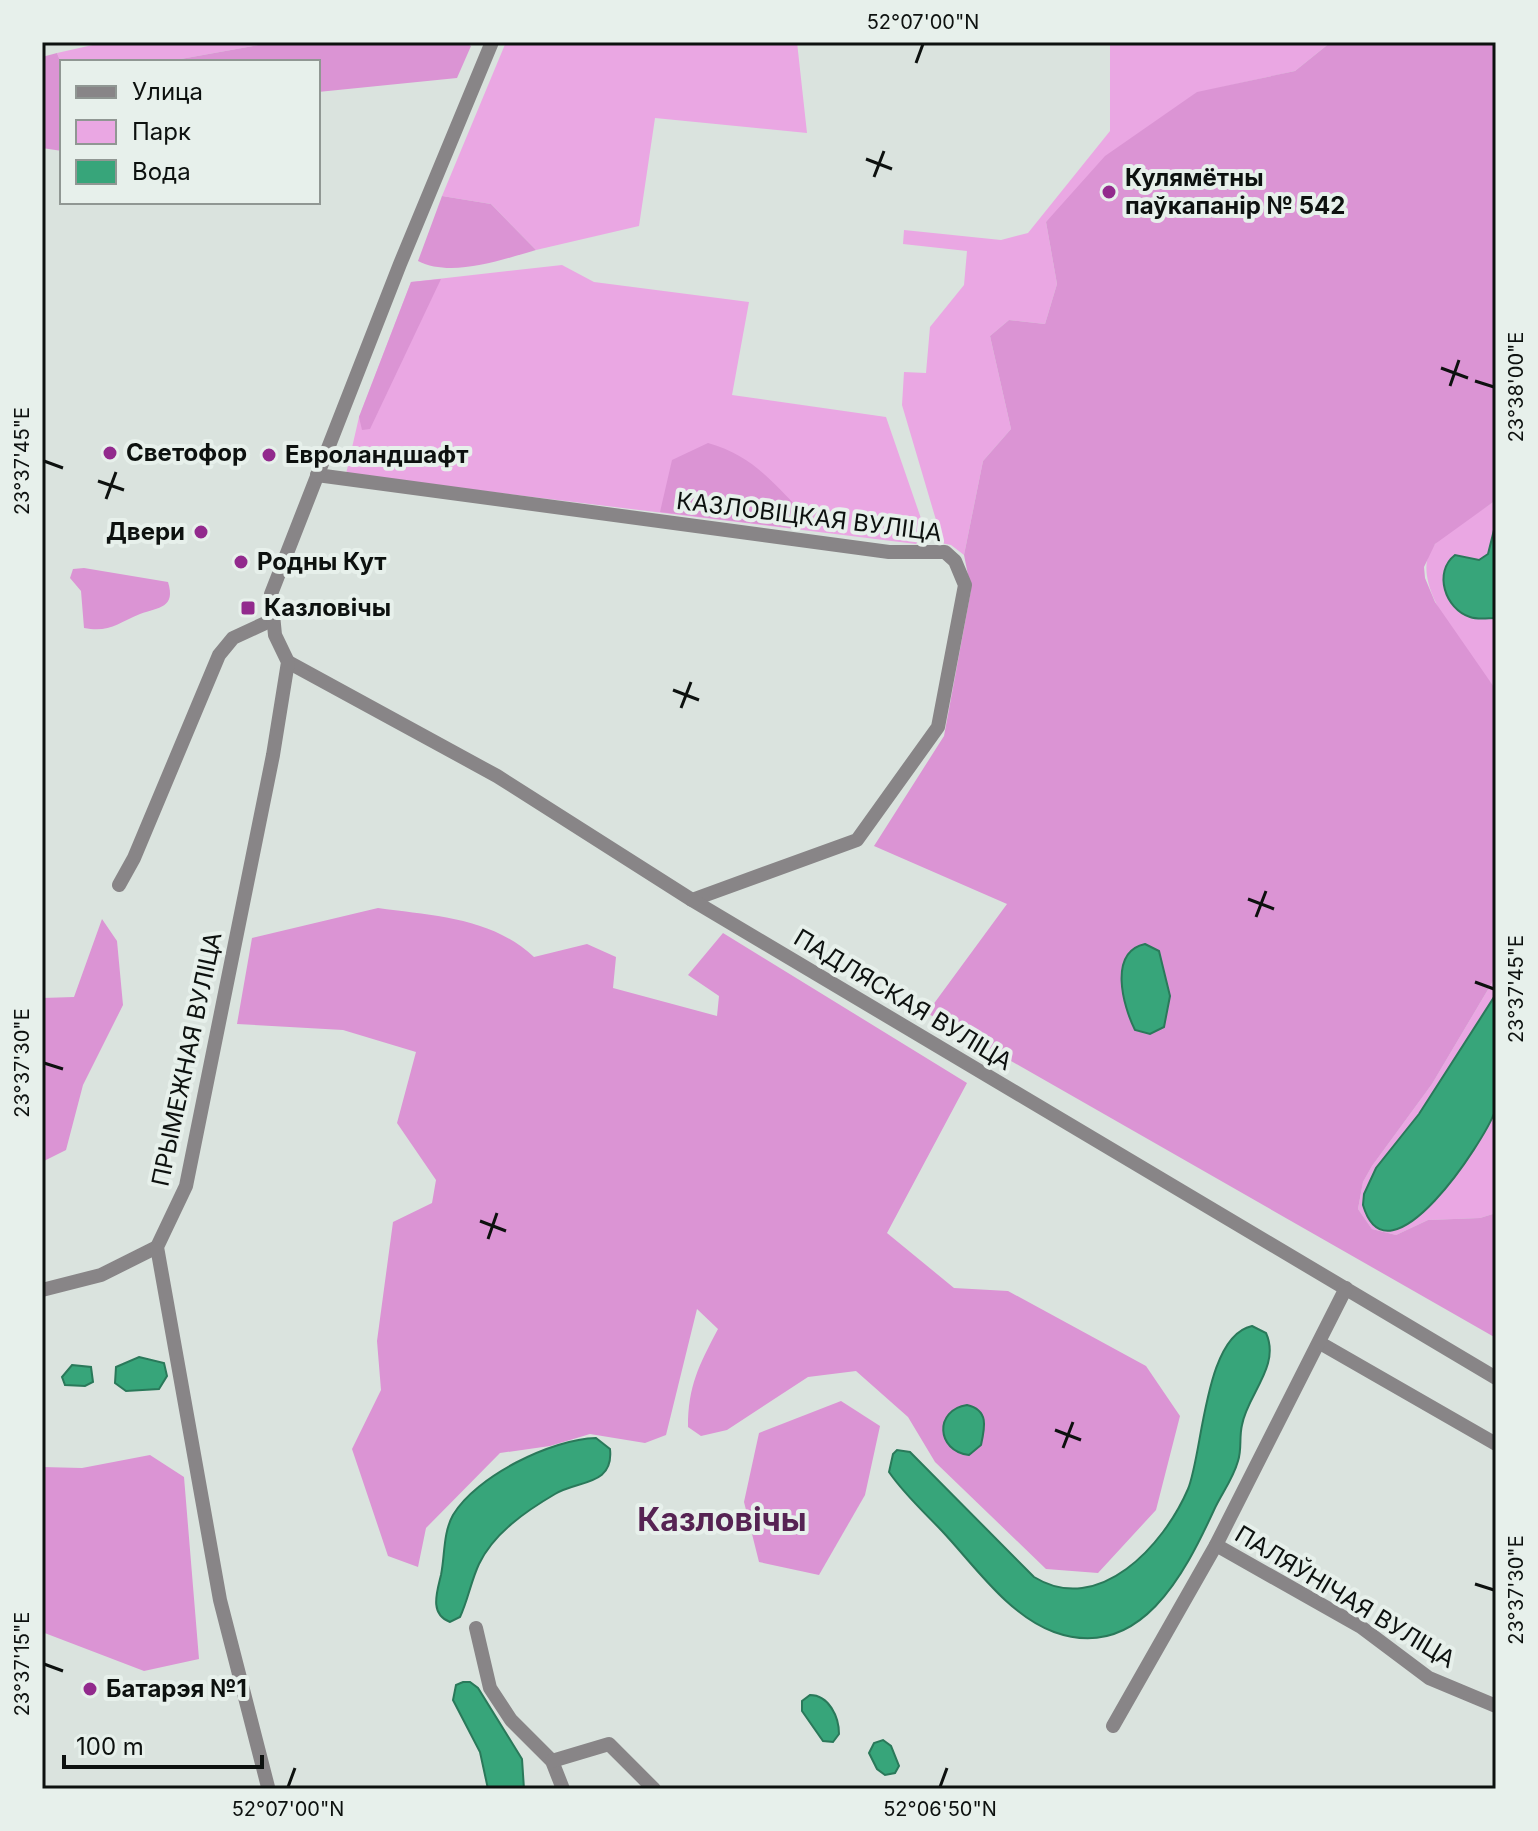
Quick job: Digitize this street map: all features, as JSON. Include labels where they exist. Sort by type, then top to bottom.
[{"type":"street","points":[[288,662],[278,646],[272,620],[271,594],[492,42]]},
{"type":"street","name":"КАЗЛОВІЦКАЯ ВУЛІЦА","points":[[317,475],[889,552],[945,552],[955,561],[965,585],[938,727],[857,840],[692,900]]},
{"type":"street","points":[[119,885],[134,858],[219,655],[233,638],[272,620]]},
{"type":"street","name":"ПАДЛЯСКАЯ ВУЛІЦА","points":[[288,662],[497,776],[692,900],[1496,1378]]},
{"type":"street","name":"ПРЫМЕЖНАЯ ВУЛІЦА","points":[[157,1247],[186,1186],[273,755],[288,662]]},
{"type":"street","points":[[42,1290],[101,1275],[157,1247],[220,1600],[269,1788]]},
{"type":"street","points":[[1113,1726],[1216,1545],[1346,1288]]},
{"type":"street","points":[[1320,1343],[1496,1444]]},
{"type":"street","name":"ПАЛЯЎНІЧАЯ ВУЛІЦА","points":[[1216,1545],[1361,1627],[1429,1678],[1496,1706]]},
{"type":"street","points":[[476,1628],[490,1688],[511,1720],[552,1761],[563,1789]]},
{"type":"street","points":[[552,1761],[609,1744],[654,1789]]},
{"type":"green space","points":[[106,42],[275,42],[175,60],[60,61],[57,53]]},
{"type":"green space","points":[[506,42],[797,42],[807,133],[655,118],[639,226],[536,250],[491,204],[442,196]]},
{"type":"green space","points":[[1110,42],[1331,42],[1295,71],[1196,93],[1046,222],[1057,284],[1045,324],[1009,320],[990,336],[1011,429],[983,461],[964,555],[951,545],[936,542],[936,520],[902,405],[904,372],[926,373],[930,327],[964,285],[967,251],[903,244],[904,230],[1001,240],[1028,233],[1110,131]]},
{"type":"green space","points":[[562,265],[594,282],[749,302],[732,395],[886,417],[925,530],[916,544],[346,474],[359,417],[411,282]]},
{"type":"green space","points":[[1496,500],[1496,690],[1444,619],[1427,578],[1427,560],[1441,538]]},
{"type":"green space","points":[[1496,976],[1496,1213],[1480,1218],[1428,1220],[1396,1235],[1372,1229],[1358,1209],[1363,1182],[1432,1084]]},
{"type":"shaded area","points":[[275,42],[463,42],[471,46],[457,78],[320,92],[320,60],[175,60]]},
{"type":"shaded area","points":[[1331,42],[1496,42],[1496,500],[1435,544],[1424,567],[1435,602],[1496,690],[1496,976],[1432,1084],[1372,1166],[1363,1182],[1358,1209],[1372,1229],[1396,1235],[1428,1220],[1480,1218],[1496,1213],[1496,1338],[927,1013],[1007,904],[874,846],[944,736],[971,590],[964,555],[983,461],[1011,429],[990,336],[1009,320],[1045,324],[1057,284],[1046,222],[1105,156],[1197,92],[1295,71]]},
{"type":"shaded area","points":[[57,53],[60,61],[60,151],[42,148],[42,57]]},
{"type":"shaded area","points":[[442,196],[491,204],[536,250],[461,268],[431,266],[418,261]]},
{"type":"shaded area","points":[[441,279],[370,429],[362,430],[359,417],[411,282]]},
{"type":"shaded area","points":[[708,443],[736,454],[768,478],[799,509],[800,529],[660,512],[672,460]]},
{"type":"shaded area","points":[[84,568],[168,582],[170,597],[159,608],[113,626],[84,628],[81,591],[70,578],[73,569]]},
{"type":"shaded area","points":[[378,908],[441,916],[481,926],[517,944],[534,957],[587,944],[616,957],[613,988],[717,1016],[719,996],[688,975],[723,933],[967,1083],[887,1233],[954,1288],[1008,1291],[1146,1366],[1180,1416],[1156,1510],[1098,1573],[1046,1569],[935,1462],[908,1417],[856,1371],[808,1377],[727,1430],[701,1436],[688,1427],[690,1399],[700,1365],[718,1329],[697,1309],[666,1435],[645,1443],[590,1434],[550,1446],[500,1453],[426,1528],[418,1567],[388,1556],[352,1449],[381,1390],[377,1341],[393,1222],[432,1203],[436,1180],[397,1123],[416,1052],[343,1030],[237,1024],[252,938]]},
{"type":"shaded area","points":[[102,919],[117,941],[123,1005],[83,1085],[66,1150],[42,1162],[42,998],[74,997]]},
{"type":"shaded area","points":[[841,1401],[880,1426],[865,1495],[819,1575],[759,1562],[744,1502],[759,1433]]},
{"type":"shaded area","points":[[150,1455],[184,1477],[199,1659],[144,1671],[42,1632],[42,1467],[82,1468]]},
{"type":"water","points":[[1496,522],[1496,618],[1473,618],[1461,613],[1448,598],[1443,580],[1445,571],[1455,555],[1479,560],[1488,554]]},
{"type":"water","points":[[1145,944],[1159,951],[1170,996],[1164,1027],[1150,1034],[1135,1030],[1126,1008],[1122,981],[1126,957],[1133,949]]},
{"type":"water","points":[[1496,994],[1498,1089],[1495,1111],[1487,1127],[1474,1150],[1435,1201],[1413,1220],[1393,1230],[1375,1227],[1363,1205],[1364,1194],[1376,1168],[1419,1114]]},
{"type":"water","points":[[1252,1326],[1266,1333],[1269,1357],[1262,1380],[1245,1414],[1233,1474],[1189,1560],[1173,1584],[1135,1624],[1111,1635],[1084,1638],[1054,1632],[1022,1614],[993,1588],[889,1472],[897,1450],[910,1452],[1034,1577],[1058,1587],[1082,1588],[1105,1582],[1146,1552],[1177,1510],[1193,1472],[1215,1372],[1236,1334]]},
{"type":"water","points":[[139,1357],[164,1363],[167,1376],[159,1389],[126,1391],[115,1383],[116,1367]]},
{"type":"water","points":[[72,1365],[91,1367],[93,1382],[85,1386],[65,1385],[62,1377]]},
{"type":"water","points":[[967,1405],[979,1411],[984,1420],[981,1445],[969,1455],[950,1446],[943,1430],[949,1414]]},
{"type":"water","points":[[596,1438],[610,1449],[606,1470],[593,1480],[555,1494],[512,1524],[485,1553],[460,1617],[450,1622],[443,1618],[436,1602],[446,1537],[453,1515],[464,1501],[517,1462],[558,1445]]},
{"type":"water","points":[[470,1682],[478,1688],[522,1759],[524,1789],[488,1789],[480,1752],[453,1700],[456,1685]]},
{"type":"water","points":[[810,1695],[823,1699],[835,1714],[839,1734],[833,1742],[823,1741],[802,1711],[802,1701]]},
{"type":"water","points":[[883,1740],[891,1746],[899,1766],[895,1773],[885,1775],[877,1769],[869,1753],[874,1743]]},
{"type":"place","name":"Кулямётны паўкапанір № 542","points":[[1109,192]]},
{"type":"place","name":"Светофор","points":[[110,453]]},
{"type":"place","name":"Евроландшафт","points":[[269,455]]},
{"type":"place","name":"Двери","points":[[201,532]]},
{"type":"place","name":"Родны Кут","points":[[241,562]]},
{"type":"place","name":"Казловічы","points":[[248,608]]},
{"type":"place","name":"Батарэя №1","points":[[90,1689]]},
{"type":"district","name":"Казловічы","points":[[722,1520]]}]
